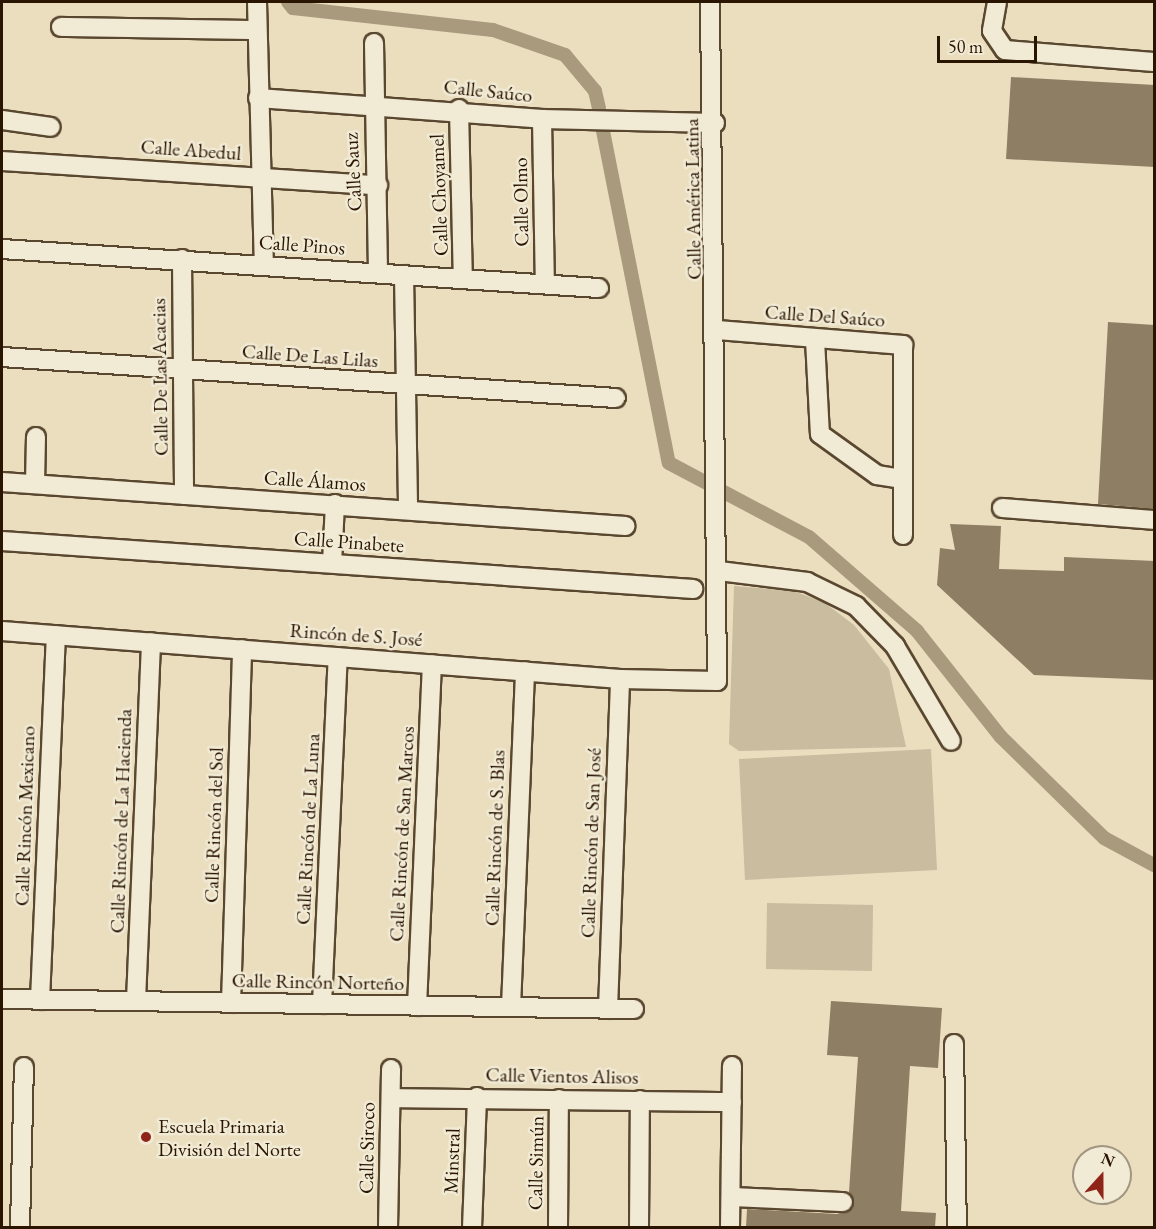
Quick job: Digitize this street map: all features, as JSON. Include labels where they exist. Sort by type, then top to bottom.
[{"type":"street","points":[[257,2],[264,265]]},
{"type":"street","name":"Calle América Latina","points":[[706,685],[717,681],[720,673],[715,123],[710,2]]},
{"type":"street","points":[[997,2],[992,31],[1005,50],[1155,62]]},
{"type":"street","points":[[61,27],[256,30]]},
{"type":"street","name":"Calle Sauz","points":[[374,43],[372,105],[378,185],[378,273]]},
{"type":"street","name":"Calle Saúco","points":[[258,98],[459,110],[542,119],[715,123]]},
{"type":"street","name":"Calle Choyamel","points":[[459,110],[463,279]]},
{"type":"street","name":"Calle Olmo","points":[[542,119],[545,284]]},
{"type":"street","points":[[2,120],[51,127]]},
{"type":"street","name":"Calle Abedul","points":[[2,161],[378,185]]},
{"type":"street","name":"Calle Pinos","points":[[2,249],[599,288]]},
{"type":"street","name":"Calle De Las Acacias","points":[[182,259],[184,495]]},
{"type":"street","points":[[404,275],[408,510]]},
{"type":"street","name":"Calle Del Saúco","points":[[717,330],[905,347],[903,479]]},
{"type":"street","points":[[815,340],[820,434],[877,475],[903,479],[903,535]]},
{"type":"street","name":"Calle De Las Lilas","points":[[2,357],[616,398]]},
{"type":"street","points":[[35,484],[36,437]]},
{"type":"street","name":"Calle Álamos","points":[[2,482],[625,526]]},
{"type":"street","points":[[332,563],[335,504]]},
{"type":"street","points":[[1002,508],[1155,520]]},
{"type":"street","name":"Calle Pinabete","points":[[2,541],[693,589]]},
{"type":"street","points":[[719,571],[807,582],[856,606],[895,646],[951,741]]},
{"type":"street","name":"Rincón de S. José","points":[[2,631],[706,685]]},
{"type":"street","name":"Calle Rincón Mexicano","points":[[40,1000],[56,635]]},
{"type":"street","name":"Calle Rincón de La Hacienda","points":[[136,1001],[150,642]]},
{"type":"street","name":"Calle Rincón del Sol","points":[[231,1003],[242,649]]},
{"type":"street","name":"Calle Rincón de La Luna","points":[[322,1004],[338,657]]},
{"type":"street","name":"Calle Rincón de San Marcos","points":[[417,1006],[432,664]]},
{"type":"street","name":"Calle Rincón de S. Blas","points":[[511,1007],[525,671]]},
{"type":"street","name":"Calle Rincón de San José","points":[[608,1009],[620,679]]},
{"type":"street","name":"Calle Rincón Norteño","points":[[2,999],[634,1009]]},
{"type":"street","points":[[954,1044],[957,1227]]},
{"type":"street","points":[[730,1227],[732,1066]]},
{"type":"street","points":[[20,1227],[24,1067]]},
{"type":"street","name":"Calle Siroco","points":[[388,1227],[390,1069]]},
{"type":"street","name":"Calle Vientos Alisos","points":[[391,1098],[477,1097],[732,1102]]},
{"type":"street","name":"Minstral","points":[[472,1227],[477,1097]]},
{"type":"street","name":"Calle Simún","points":[[558,1227],[559,1099]]},
{"type":"street","points":[[639,1227],[640,1100]]},
{"type":"street","points":[[731,1197],[843,1202]]},
{"type":"shaded area","points":[[734,586],[794,591],[825,603],[854,625],[889,669],[906,747],[739,751],[729,744]]},
{"type":"shaded area","points":[[931,749],[937,870],[745,880],[739,759]]},
{"type":"shaded area","points":[[767,903],[873,905],[872,971],[766,969]]},
{"type":"building","points":[[1011,77],[1155,85],[1155,167],[1006,159]]},
{"type":"building","points":[[1108,322],[1155,325],[1155,509],[1098,504]]},
{"type":"building","points":[[950,524],[1001,526],[999,569],[1064,571],[1064,557],[1155,561],[1155,680],[1034,675],[937,585],[940,548],[955,550]]},
{"type":"building","points":[[831,1001],[942,1008],[938,1068],[910,1066],[901,1211],[936,1213],[935,1227],[746,1227],[747,1209],[837,1214],[853,1208],[849,1192],[858,1057],[827,1055]]},
{"type":"waterway","points":[[288,2],[293,8],[493,30],[565,55],[595,91],[599,109]]},
{"type":"waterway","points":[[603,131],[669,463],[809,537],[917,631],[1001,737],[1104,838],[1154,865]]},
{"type":"place","name":"Escuela Primaria División del Norte","points":[[146,1137]]}]
